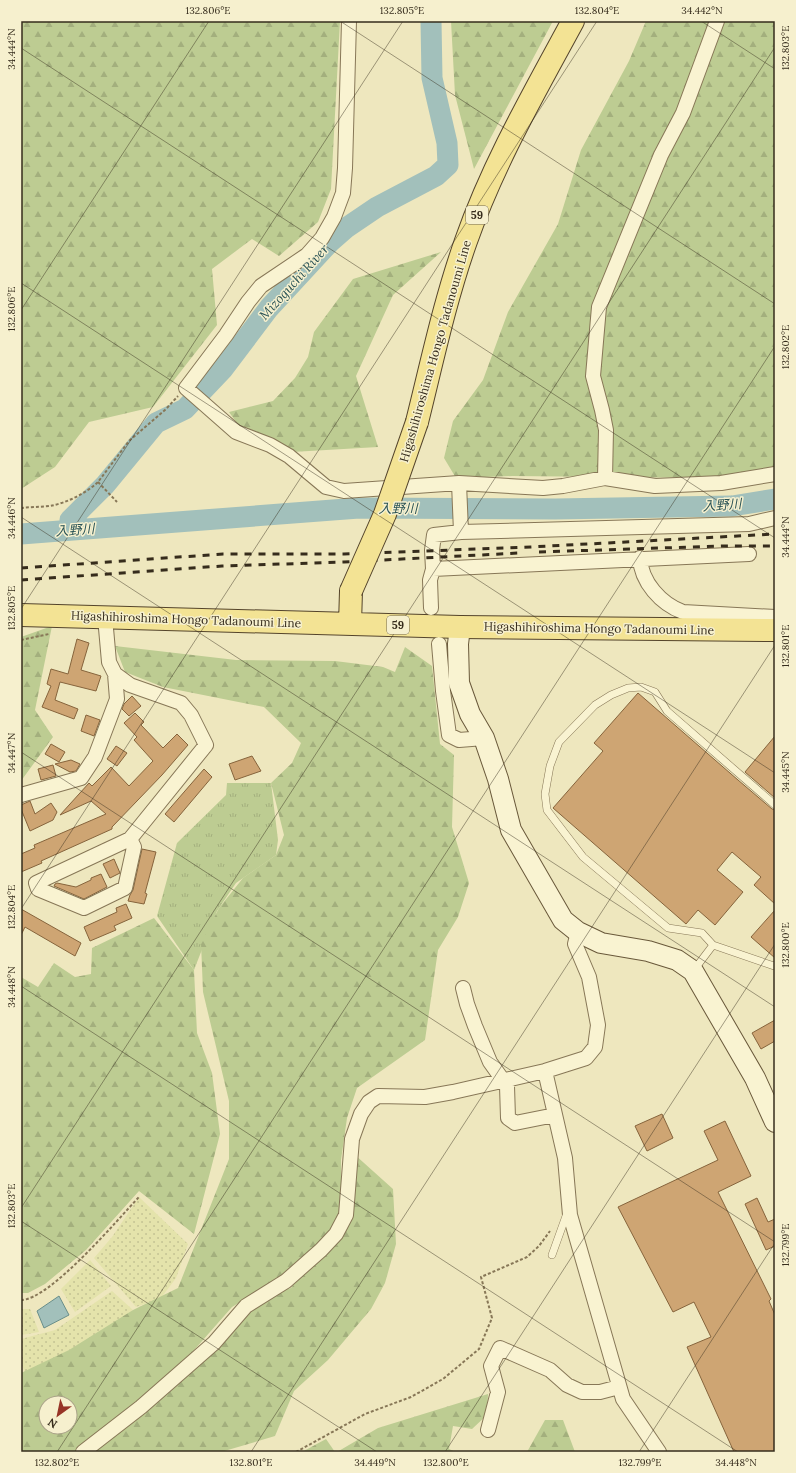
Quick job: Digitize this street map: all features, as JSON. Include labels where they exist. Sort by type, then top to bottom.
[{"type":"main road","name":"Higashihiroshima Hongo Tadanoumi Line","points":[[350,624],[352,591],[385,514],[417,422],[439,332],[466,241],[497,164],[574,21]]},
{"type":"main road","name":"Higashihiroshima Hongo Tadanoumi Line","points":[[21,615],[460,627],[775,630]]},
{"type":"street","points":[[349,21],[345,168],[343,193],[334,217],[322,238],[307,255],[261,286],[248,302],[188,391],[236,432],[270,445],[289,456],[326,487],[344,491],[459,486],[543,488],[563,486],[605,478],[655,486],[721,483],[775,474]]},
{"type":"street","points":[[605,478],[606,430],[593,376],[599,307],[661,155],[683,113],[717,21]]},
{"type":"street","points":[[459,486],[460,527]]},
{"type":"street","points":[[432,608],[430,580],[433,569],[432,550],[434,535],[460,527],[749,524],[775,518]]},
{"type":"street","points":[[433,569],[749,554]]},
{"type":"street","points":[[640,558],[644,576],[652,589],[674,609],[683,612],[775,617]]},
{"type":"street","points":[[21,795],[81,778],[95,757],[117,699],[115,674],[109,662],[105,617]]},
{"type":"street","points":[[460,627],[458,644],[459,683],[470,714],[484,738],[498,778],[510,830],[563,920],[578,932],[601,943],[648,951],[677,960],[693,971],[755,1078],[775,1122]]},
{"type":"street","points":[[439,644],[449,735],[459,740],[484,738]]},
{"type":"street","points":[[115,674],[130,685],[181,703],[191,715],[206,745],[130,839],[36,883],[38,889],[84,908],[125,888],[134,847],[130,839]]},
{"type":"street","points":[[83,1452],[142,1407],[214,1343],[246,1306],[286,1280],[321,1250],[336,1234],[346,1215],[352,1138],[361,1114],[369,1102],[378,1096],[425,1097],[453,1092],[545,1071],[586,1058],[595,1047],[598,1025],[589,977],[575,944],[578,932]]},
{"type":"street","points":[[463,988],[475,1026],[490,1062],[507,1086],[508,1118],[515,1123],[556,1115]]},
{"type":"street","points":[[545,1071],[566,1158],[570,1215],[622,1399],[659,1452]]},
{"type":"street","points":[[488,1430],[498,1392],[491,1366],[500,1348],[550,1370],[567,1385],[582,1392],[600,1392],[619,1387]]},
{"type":"lane","points":[[775,806],[667,711],[655,692],[641,687],[628,688],[611,695],[595,705],[558,742],[550,766],[545,794],[546,810],[583,857],[668,928],[702,933],[713,945],[774,966],[775,965]]},
{"type":"lane","points":[[693,971],[713,945]]},
{"type":"lane","points":[[552,1255],[566,1216],[570,1215]]},
{"type":"path","points":[[21,508],[50,506],[67,500],[98,482],[129,441],[188,391]]},
{"type":"path","points":[[98,482],[117,502]]},
{"type":"path","points":[[21,1300],[28,1300],[46,1289],[88,1254],[139,1196]]},
{"type":"path","points":[[296,1452],[365,1414],[417,1393],[443,1379],[479,1350],[492,1318],[481,1277],[527,1257],[539,1246],[551,1229]]},
{"type":"green space","points":[[21,21],[340,21],[331,189],[318,222],[279,256],[252,239],[212,269],[217,325],[153,407],[89,422],[55,467],[21,489]]},
{"type":"green space","points":[[451,21],[553,21],[474,169],[455,95]]},
{"type":"green space","points":[[646,21],[775,21],[775,471],[717,478],[512,476],[456,478],[444,458],[453,421],[483,380],[508,312],[558,224],[581,150],[629,61]]},
{"type":"green space","points":[[441,252],[393,295],[356,376],[378,447],[292,452],[241,429],[229,412],[273,401],[295,378],[308,357],[314,332],[353,279]]},
{"type":"green space","points":[[52,626],[35,710],[53,737],[21,781],[21,637]]},
{"type":"green space","points":[[115,646],[236,660],[335,661],[383,667],[395,672],[405,647],[432,666],[440,744],[454,755],[452,827],[469,883],[458,917],[438,950],[425,1040],[357,1088],[347,1118],[341,1160],[341,1215],[334,1232],[282,1277],[232,1307],[188,1357],[139,1405],[77,1452],[21,1452],[21,1373],[69,1350],[133,1310],[178,1288],[229,1159],[229,1101],[203,992],[201,943],[219,908],[243,878],[276,855],[284,835],[271,783],[292,763],[301,743],[264,707],[163,687],[125,672]]},
{"type":"green space","points":[[227,783],[271,783],[278,840],[276,855],[236,883],[217,911],[194,970],[157,916],[177,843],[226,795]]},
{"type":"green space","points":[[154,918],[194,970],[197,1033],[212,1073],[220,1134],[194,1234],[139,1191],[86,1250],[45,1284],[28,1293],[21,1293],[21,977],[38,987],[54,963],[75,977],[91,974],[92,948]]},
{"type":"green space","points":[[354,1154],[393,1189],[396,1244],[385,1283],[371,1309],[328,1360],[294,1391],[275,1436],[221,1452],[91,1452],[249,1311],[273,1293],[291,1288],[305,1270],[340,1237]]},
{"type":"green space","points":[[139,1197],[188,1244],[176,1278],[161,1298],[136,1307],[94,1258],[112,1237]]},
{"type":"green space","points":[[90,1260],[111,1286],[75,1312],[61,1289]]},
{"type":"green space","points":[[112,1291],[133,1310],[99,1334],[25,1374],[21,1361],[21,1339],[55,1330]]},
{"type":"green space","points":[[21,1309],[30,1309],[39,1332],[21,1335]]},
{"type":"green space","points":[[488,1394],[487,1415],[472,1429],[453,1426],[449,1449],[456,1452],[337,1452],[378,1428]]},
{"type":"green space","points":[[545,1420],[563,1420],[575,1452],[527,1452]]},
{"type":"green space","points":[[326,1439],[335,1452],[302,1452]]},
{"type":"water","points":[[59,1296],[69,1315],[44,1328],[37,1311]]},
{"type":"building","points":[[77,639],[89,643],[81,670],[101,676],[96,691],[60,682],[55,700],[78,709],[74,719],[42,707],[51,686],[47,684],[51,669],[68,674]]},
{"type":"building","points":[[638,693],[738,780],[775,810],[775,904],[754,885],[761,877],[732,852],[717,870],[743,892],[715,925],[698,910],[686,924],[553,808],[603,751],[594,743]]},
{"type":"building","points":[[132,696],[141,706],[129,716],[122,709],[124,704]]},
{"type":"building","points":[[135,713],[144,722],[141,725],[163,748],[177,734],[188,745],[162,775],[112,827],[112,829],[41,861],[42,863],[21,872],[21,854],[35,848],[34,845],[106,814],[91,801],[60,815],[89,783],[92,786],[111,767],[129,786],[153,761],[134,740],[137,737],[124,723]]},
{"type":"building","points":[[86,715],[100,720],[94,736],[81,731]]},
{"type":"building","points":[[775,736],[775,798],[745,772]]},
{"type":"building","points":[[51,744],[65,752],[59,762],[45,754]]},
{"type":"building","points":[[116,746],[127,753],[117,766],[107,759]]},
{"type":"building","points":[[252,756],[261,771],[235,780],[229,764]]},
{"type":"building","points":[[71,760],[80,764],[76,771],[70,772],[55,764]]},
{"type":"building","points":[[53,765],[56,776],[41,780],[38,769]]},
{"type":"building","points":[[204,769],[212,777],[174,822],[165,814]]},
{"type":"building","points":[[30,801],[35,814],[51,803],[57,812],[53,820],[30,831],[21,809],[21,805]]},
{"type":"building","points":[[142,849],[156,852],[145,893],[147,894],[144,904],[128,901],[133,890]]},
{"type":"building","points":[[114,859],[120,873],[110,878],[103,864]]},
{"type":"building","points":[[101,874],[107,887],[84,899],[54,886],[57,883],[76,887]]},
{"type":"building","points":[[126,904],[132,918],[114,926],[116,930],[90,941],[84,927],[117,912],[116,908]]},
{"type":"building","points":[[21,909],[81,943],[75,956],[25,927],[21,935]]},
{"type":"building","points":[[775,910],[775,958],[751,937]]},
{"type":"building","points":[[775,1020],[775,1041],[761,1049],[752,1033]]},
{"type":"building","points":[[662,1114],[673,1138],[647,1151],[635,1126]]},
{"type":"building","points":[[725,1121],[751,1176],[718,1192],[771,1299],[769,1301],[775,1315],[775,1452],[734,1452],[687,1347],[711,1337],[694,1302],[673,1312],[618,1207],[718,1160],[704,1131]]},
{"type":"building","points":[[757,1198],[768,1222],[775,1219],[775,1246],[766,1250],[745,1204]]},
{"type":"waterway","name":"Mizoguchi River","points":[[71,530],[70,520],[105,485],[156,423],[185,409],[223,369],[269,308],[330,242],[346,228],[377,207],[436,176],[448,165],[447,143],[432,78],[431,21]]},
{"type":"waterway","name":"入野川","points":[[21,534],[359,508],[555,509],[732,506],[775,499]]},
{"type":"railway","points":[[21,568],[223,554],[344,554],[531,547],[775,534]]},
{"type":"railway","points":[[539,552],[722,546],[775,546]]},
{"type":"railway","points":[[21,580],[222,566],[344,562],[519,553]]}]
